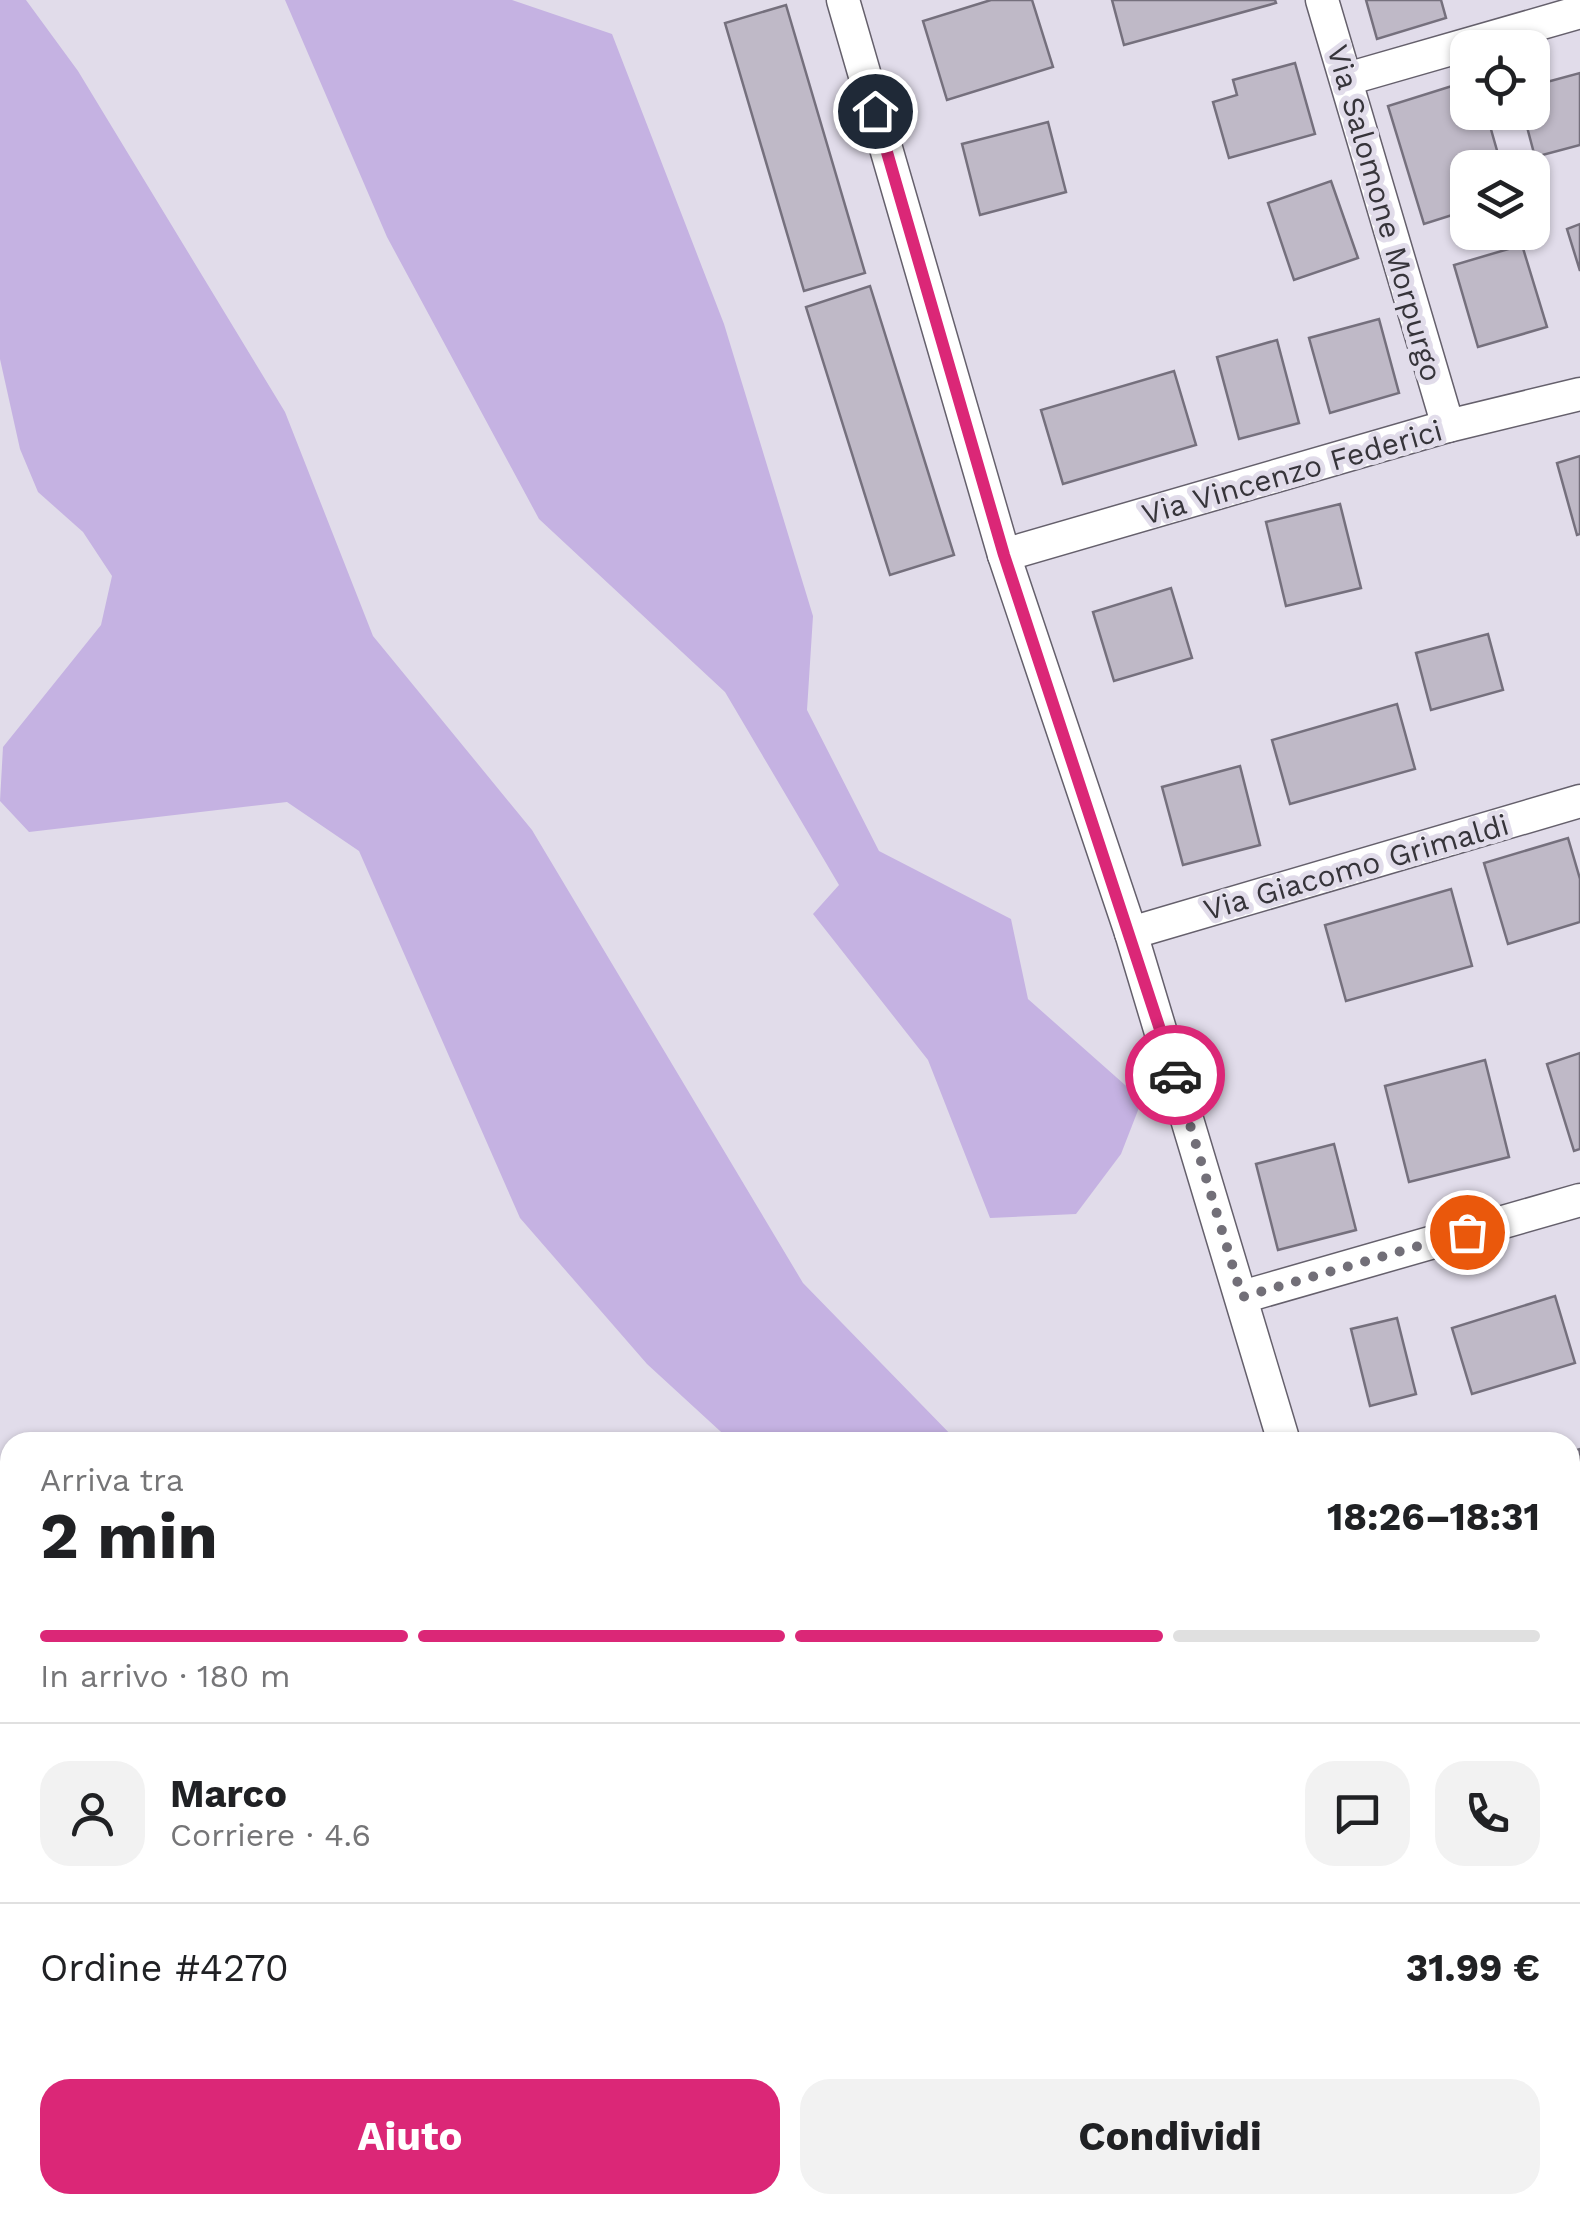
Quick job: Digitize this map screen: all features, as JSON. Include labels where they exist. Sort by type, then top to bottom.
[{"type":"street","points":[[843,0],[1004,555],[1132,933],[1281,1432]]},
{"type":"street","name":"Via Salomone Morpurgo","points":[[1322,0],[1448,426]]},
{"type":"street","points":[[1347,79],[1580,12]]},
{"type":"street","name":"Via Vincenzo Federici","points":[[1004,555],[1448,426],[1580,394]]},
{"type":"street","name":"Via Giacomo Grimaldi","points":[[1132,933],[1580,801]]},
{"type":"street","points":[[1242,1297],[1580,1200]]},
{"type":"shaded area","points":[[0,0],[26,0],[78,71],[285,412],[373,636],[532,830],[803,1283],[948,1432],[721,1432],[647,1364],[520,1218],[359,851],[287,802],[29,832],[0,801],[3,747],[101,625],[112,576],[83,532],[38,492],[20,449],[0,359]]},
{"type":"shaded area","points":[[285,0],[512,0],[612,34],[724,324],[813,616],[807,710],[879,851],[1011,919],[1028,999],[1142,1100],[1121,1154],[1076,1214],[990,1218],[928,1060],[813,914],[839,885],[725,692],[539,519],[387,237]]},
{"type":"building","points":[[991,0],[1032,0],[1053,67],[947,100],[923,21]]},
{"type":"building","points":[[1112,0],[1275,0],[1276,3],[1124,45]]},
{"type":"building","points":[[1366,0],[1441,0],[1446,18],[1377,39]]},
{"type":"building","points":[[786,5],[865,273],[804,291],[725,23]]},
{"type":"building","points":[[1295,63],[1315,134],[1229,158],[1213,102],[1237,95],[1233,80]]},
{"type":"building","points":[[1580,73],[1580,145],[1550,153],[1533,150],[1528,130],[1550,130],[1550,81]]},
{"type":"building","points":[[1450,87],[1450,130],[1491,130],[1497,150],[1450,150],[1450,216],[1424,224],[1388,106]]},
{"type":"building","points":[[1048,122],[1066,192],[980,215],[962,144]]},
{"type":"building","points":[[1331,181],[1358,258],[1294,280],[1268,203]]},
{"type":"building","points":[[1580,224],[1580,271],[1567,229]]},
{"type":"building","points":[[1505,250],[1524,250],[1547,327],[1478,347],[1454,265]]},
{"type":"building","points":[[870,286],[954,555],[890,575],[806,307]]},
{"type":"building","points":[[1379,319],[1399,393],[1330,413],[1309,338]]},
{"type":"building","points":[[1277,340],[1299,423],[1239,439],[1217,357]]},
{"type":"building","points":[[1174,371],[1196,445],[1063,484],[1041,410]]},
{"type":"building","points":[[1580,456],[1580,534],[1577,535],[1557,463]]},
{"type":"building","points":[[1340,504],[1361,588],[1286,606],[1266,522]]},
{"type":"building","points":[[1171,588],[1192,658],[1114,681],[1093,612]]},
{"type":"building","points":[[1488,634],[1503,690],[1431,710],[1416,653]]},
{"type":"building","points":[[1397,704],[1415,769],[1290,804],[1272,740]]},
{"type":"building","points":[[1240,766],[1260,845],[1183,865],[1162,787]]},
{"type":"building","points":[[1568,838],[1580,879],[1580,922],[1508,944],[1484,863]]},
{"type":"building","points":[[1451,889],[1472,966],[1346,1001],[1325,925]]},
{"type":"building","points":[[1580,1053],[1580,1149],[1574,1151],[1547,1064]]},
{"type":"building","points":[[1485,1060],[1509,1157],[1409,1182],[1385,1086]]},
{"type":"building","points":[[1334,1144],[1356,1230],[1278,1250],[1256,1164]]},
{"type":"building","points":[[1555,1296],[1575,1363],[1472,1394],[1452,1328]]},
{"type":"building","points":[[1397,1318],[1416,1394],[1370,1406],[1351,1329]]},
{"type":"way so far","points":[[1175,1075],[1242,1297],[1467,1232]]},
{"type":"route","points":[[875,111],[1004,555],[1132,933],[1175,1075]]}]
